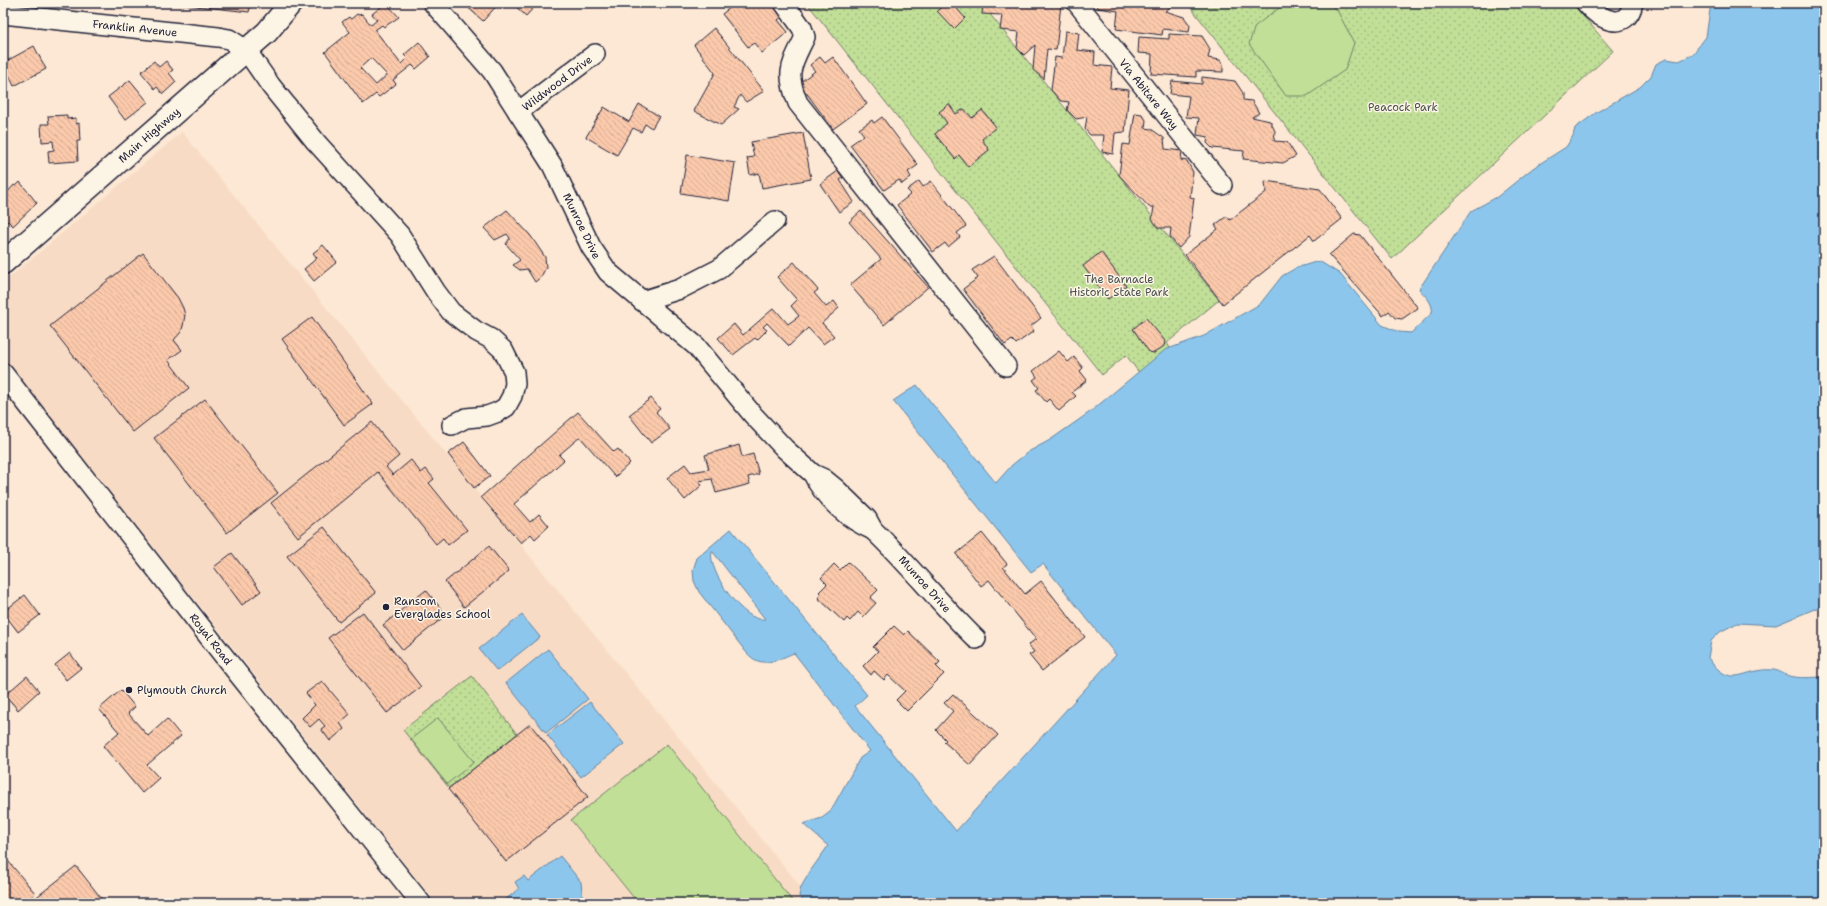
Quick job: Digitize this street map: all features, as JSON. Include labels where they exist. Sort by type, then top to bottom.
[{"type":"main road","name":"Main Highway","points":[[3,263],[251,57],[267,32],[291,3]]},
{"type":"street","name":"Munroe Drive","points":[[433,3],[484,60],[518,112],[556,172],[598,260],[608,272],[696,346],[753,415],[785,449],[813,474],[819,488],[860,524],[873,530],[904,560],[952,616],[976,639]]},
{"type":"street","points":[[784,3],[802,28],[805,37],[790,71],[791,85],[798,103],[1006,366]]},
{"type":"street","name":"Via Abitare Way","points":[[1077,3],[1222,185]]},
{"type":"street","points":[[1586,3],[1607,20],[1618,21],[1625,18],[1631,11],[1633,3]]},
{"type":"street","name":"Franklin Avenue","points":[[3,14],[218,37],[229,39],[251,57],[316,142],[400,235],[444,304],[462,321],[491,339],[504,350],[514,372],[515,384],[512,396],[506,407],[487,416],[466,418],[452,425]]},
{"type":"street","name":"Wildwood Drive","points":[[518,112],[595,54]]},
{"type":"street","points":[[642,301],[680,289],[720,269],[743,251],[775,221]]},
{"type":"street","name":"Royal Road","points":[[3,373],[222,655],[421,903]]},
{"type":"shaded area","name":"Ransom Everglades School","points":[[182,132],[801,887],[799,896],[805,903],[583,903],[581,882],[515,882],[519,889],[501,903],[436,903],[3,358],[3,283]]},
{"type":"green space","name":"The Barnacle Historic State Park","points":[[807,3],[981,3],[1219,300],[1167,343],[1170,348],[1140,374],[1126,355],[1102,375]]},
{"type":"green space","name":"Peacock Park","points":[[1187,3],[1572,3],[1613,51],[1392,259]]},
{"type":"green space","points":[[1286,3],[1328,3],[1337,10],[1354,43],[1345,70],[1307,96],[1286,96],[1249,44],[1255,26]]},
{"type":"green space","points":[[472,676],[517,734],[449,788],[403,730]]},
{"type":"green space","points":[[438,718],[474,762],[447,784],[411,739]]},
{"type":"green space","points":[[667,744],[794,903],[638,903],[571,820]]},
{"type":"water","points":[[1711,3],[1824,3],[1824,605],[1776,625],[1737,623],[1720,632],[1711,641],[1708,658],[1724,674],[1732,676],[1739,676],[1763,670],[1773,670],[1794,677],[1824,677],[1824,903],[805,903],[799,896],[801,887],[828,846],[803,824],[822,818],[830,812],[860,758],[870,751],[794,653],[775,661],[763,662],[757,661],[746,652],[699,592],[694,581],[693,570],[697,558],[731,529],[867,695],[855,706],[956,831],[1116,655],[1043,564],[1031,572],[893,401],[917,385],[996,483],[1012,465],[1028,452],[1050,440],[1090,412],[1165,350],[1204,336],[1260,304],[1282,276],[1296,268],[1319,261],[1340,274],[1382,325],[1399,332],[1411,333],[1432,313],[1432,306],[1419,289],[1471,211],[1497,197],[1533,168],[1566,147],[1573,136],[1575,128],[1597,112],[1640,87],[1651,76],[1656,64],[1666,59],[1679,61],[1692,55],[1706,37]],"holes":[[[713,552],[765,619],[756,618],[747,613],[729,594],[715,571],[712,560]]]},
{"type":"water","points":[[522,615],[540,637],[497,671],[479,649]]},
{"type":"water","points":[[548,649],[588,699],[546,733],[506,683]]},
{"type":"water","points":[[590,702],[624,744],[581,777],[547,735]]},
{"type":"water","points":[[560,856],[581,882],[583,903],[501,903],[519,889],[515,882],[524,876],[528,881]]},
{"type":"building","points":[[169,3],[251,3],[249,12]]},
{"type":"building","points":[[386,3],[399,17],[384,27],[382,25],[375,30],[401,64],[407,58],[404,55],[419,42],[430,57],[416,69],[412,65],[393,80],[396,84],[379,97],[376,94],[363,104],[325,52],[350,32],[342,22],[349,17],[351,19],[357,14],[362,14],[371,25],[377,20],[372,14]],"holes":[[[371,58],[387,75],[376,85],[360,68]]]},
{"type":"building","points":[[463,3],[499,3],[483,21]]},
{"type":"building","points":[[512,3],[538,3],[526,16]]},
{"type":"building","points":[[736,3],[773,3],[783,16],[778,20],[788,32],[762,53],[754,43],[748,47],[722,14]]},
{"type":"building","points":[[946,3],[952,3],[965,18],[954,29],[937,11]]},
{"type":"building","points":[[983,3],[1061,4],[1056,50],[1047,49],[1044,79],[1033,70],[1035,45],[1024,55],[1017,48],[1019,32],[1000,30],[1002,15],[982,14]]},
{"type":"building","points":[[1097,3],[1171,3],[1173,5],[1165,11],[1184,17],[1190,25],[1189,32],[1163,29],[1162,35],[1116,29],[1118,11],[1097,8]]},
{"type":"building","points":[[714,28],[764,91],[746,102],[740,95],[734,107],[739,109],[721,125],[694,111],[715,73],[694,45]]},
{"type":"building","points":[[1065,31],[1079,33],[1077,50],[1095,52],[1094,65],[1112,67],[1110,88],[1129,90],[1125,132],[1115,133],[1113,154],[1102,152],[1104,135],[1090,135],[1085,129],[1087,117],[1076,119],[1067,110],[1069,102],[1061,101],[1051,90],[1055,57],[1062,58]]},
{"type":"building","points":[[1169,34],[1202,36],[1210,49],[1208,58],[1220,60],[1223,64],[1223,72],[1196,71],[1196,77],[1151,74],[1152,54],[1138,53],[1139,37],[1169,39]]},
{"type":"building","points":[[34,46],[46,69],[14,86],[3,63]]},
{"type":"building","points":[[820,57],[825,63],[833,57],[867,104],[833,129],[799,83],[815,71],[810,65]]},
{"type":"building","points":[[154,61],[159,67],[166,61],[173,70],[169,73],[176,82],[163,94],[157,87],[155,89],[141,72]]},
{"type":"building","points":[[1202,77],[1235,81],[1243,93],[1243,100],[1252,101],[1259,113],[1252,117],[1270,121],[1275,131],[1274,141],[1287,142],[1296,156],[1283,163],[1243,159],[1244,151],[1212,148],[1207,143],[1208,137],[1197,135],[1199,118],[1186,117],[1189,96],[1170,94],[1172,81],[1202,84]]},
{"type":"building","points":[[130,80],[148,102],[125,120],[108,97]]},
{"type":"building","points":[[639,104],[659,116],[652,128],[645,124],[641,132],[633,128],[617,155],[586,137],[604,107],[629,122]]},
{"type":"building","points":[[949,104],[956,114],[964,109],[972,118],[982,110],[996,127],[982,139],[989,150],[968,167],[959,155],[955,159],[935,134],[947,123],[939,112]]},
{"type":"building","points":[[1135,113],[1142,114],[1146,120],[1145,128],[1151,129],[1164,138],[1165,149],[1182,151],[1181,160],[1187,161],[1193,172],[1190,197],[1194,198],[1189,237],[1179,248],[1170,237],[1171,228],[1158,228],[1152,219],[1154,207],[1149,207],[1119,175],[1123,144],[1130,145]]},
{"type":"building","points":[[67,115],[67,119],[76,118],[76,124],[79,123],[80,141],[77,141],[78,161],[49,163],[48,151],[54,150],[53,141],[42,142],[41,124],[49,124],[48,116]]},
{"type":"building","points":[[882,117],[918,165],[908,172],[911,177],[902,184],[899,180],[884,190],[850,145],[864,135],[859,129],[872,120],[874,123]]},
{"type":"building","points":[[803,133],[811,179],[762,188],[759,173],[750,175],[747,158],[754,157],[751,142]]},
{"type":"building","points":[[687,155],[735,163],[729,201],[681,193]]},
{"type":"building","points":[[838,171],[843,178],[840,180],[854,202],[839,212],[820,184]]},
{"type":"building","points":[[919,181],[923,187],[931,181],[966,226],[957,233],[960,237],[948,247],[945,243],[933,252],[897,205],[911,194],[907,190]]},
{"type":"building","points":[[1265,181],[1320,189],[1342,219],[1314,241],[1310,235],[1223,304],[1185,255],[1218,229],[1215,225],[1227,216],[1230,220],[1266,192]]},
{"type":"building","points":[[20,182],[37,203],[13,226],[8,221],[3,225],[3,197],[14,185],[16,186]]},
{"type":"building","points":[[507,210],[530,235],[545,257],[546,267],[541,277],[535,282],[527,269],[520,270],[513,265],[520,260],[506,244],[510,238],[507,234],[495,240],[484,228]]},
{"type":"building","points":[[861,211],[928,287],[884,325],[850,285],[881,259],[849,222]]},
{"type":"building","points":[[1354,234],[1360,235],[1418,308],[1402,319],[1395,318],[1389,311],[1383,316],[1329,255]]},
{"type":"building","points":[[323,245],[337,262],[314,281],[304,269],[317,258],[313,253]]},
{"type":"building","points":[[1101,252],[1126,286],[1108,299],[1083,266]]},
{"type":"building","points":[[143,253],[178,298],[183,308],[185,315],[183,326],[181,332],[174,340],[182,350],[168,360],[189,388],[133,432],[50,326]]},
{"type":"building","points":[[994,256],[1041,318],[1031,326],[1034,331],[1016,344],[1012,340],[1005,345],[963,289],[978,278],[972,270]]},
{"type":"building","points":[[794,262],[818,290],[814,293],[826,307],[834,301],[839,308],[822,323],[834,336],[823,344],[808,328],[789,346],[767,323],[763,327],[767,330],[757,340],[755,338],[733,355],[718,338],[734,324],[743,335],[774,308],[788,324],[799,316],[791,306],[797,300],[777,277]]},
{"type":"building","points":[[312,317],[373,404],[344,425],[282,339]]},
{"type":"building","points":[[1146,318],[1165,341],[1164,346],[1154,353],[1149,352],[1133,329]]},
{"type":"building","points":[[1059,351],[1068,362],[1074,357],[1083,368],[1080,371],[1087,380],[1072,392],[1076,396],[1059,411],[1049,399],[1046,402],[1036,390],[1039,388],[1033,380],[1037,377],[1033,371]]},
{"type":"building","points":[[651,398],[660,409],[656,412],[670,429],[651,443],[629,415]]},
{"type":"building","points":[[205,399],[278,493],[227,533],[154,438]]},
{"type":"building","points":[[578,412],[614,452],[618,449],[630,463],[615,477],[580,437],[559,455],[564,460],[514,504],[530,522],[539,514],[549,526],[535,539],[531,534],[521,543],[481,497]]},
{"type":"building","points":[[372,422],[399,456],[386,467],[393,475],[411,460],[421,473],[426,469],[434,479],[429,483],[467,530],[448,545],[443,538],[436,544],[378,472],[298,537],[271,503]]},
{"type":"building","points":[[464,442],[490,476],[474,488],[448,454]]},
{"type":"building","points":[[739,445],[742,457],[753,454],[759,474],[748,477],[750,484],[716,493],[712,479],[699,481],[702,485],[685,500],[667,478],[685,464],[691,472],[709,469],[705,455]]},
{"type":"building","points":[[324,527],[376,593],[339,622],[287,556]]},
{"type":"building","points":[[982,533],[1007,564],[1003,567],[1025,594],[1041,581],[1085,637],[1042,671],[1029,655],[1034,652],[1028,645],[1036,639],[989,580],[981,586],[956,554]]},
{"type":"building","points":[[489,546],[509,571],[464,607],[445,582]]},
{"type":"building","points":[[232,553],[261,591],[242,605],[214,567]]},
{"type":"building","points":[[848,562],[878,590],[870,598],[876,603],[863,617],[858,612],[850,621],[847,618],[844,622],[818,598],[821,594],[819,592],[827,584],[821,578],[834,564],[840,570]]},
{"type":"building","points":[[426,590],[446,615],[403,650],[383,625]]},
{"type":"building","points":[[25,595],[40,615],[18,632],[3,612]]},
{"type":"building","points":[[363,612],[421,687],[387,713],[328,638]]},
{"type":"building","points":[[894,626],[904,635],[908,631],[940,662],[936,666],[944,674],[907,711],[896,700],[905,691],[888,675],[884,680],[874,671],[871,675],[863,666],[878,651],[873,647]]},
{"type":"building","points":[[70,653],[81,668],[66,680],[55,665]]},
{"type":"building","points":[[27,676],[39,691],[18,710],[5,695]]},
{"type":"building","points":[[322,681],[350,714],[340,723],[344,729],[330,741],[321,729],[325,726],[319,719],[310,727],[302,718],[315,705],[306,693]]},
{"type":"building","points":[[121,690],[135,707],[128,713],[148,736],[167,719],[181,736],[147,765],[159,778],[142,793],[103,746],[119,732],[99,709]]},
{"type":"building","points":[[953,694],[998,735],[970,765],[944,742],[946,740],[936,730],[953,711],[944,703]]},
{"type":"building","points":[[530,724],[588,797],[506,862],[448,789]]},
{"type":"building","points":[[3,855],[35,893],[27,903],[3,903]]},
{"type":"building","points":[[76,866],[105,903],[29,903]]},
{"type":"place","name":"Ransom Everglades School","points":[[386,607]]},
{"type":"place","name":"Plymouth Church","points":[[129,690]]}]
